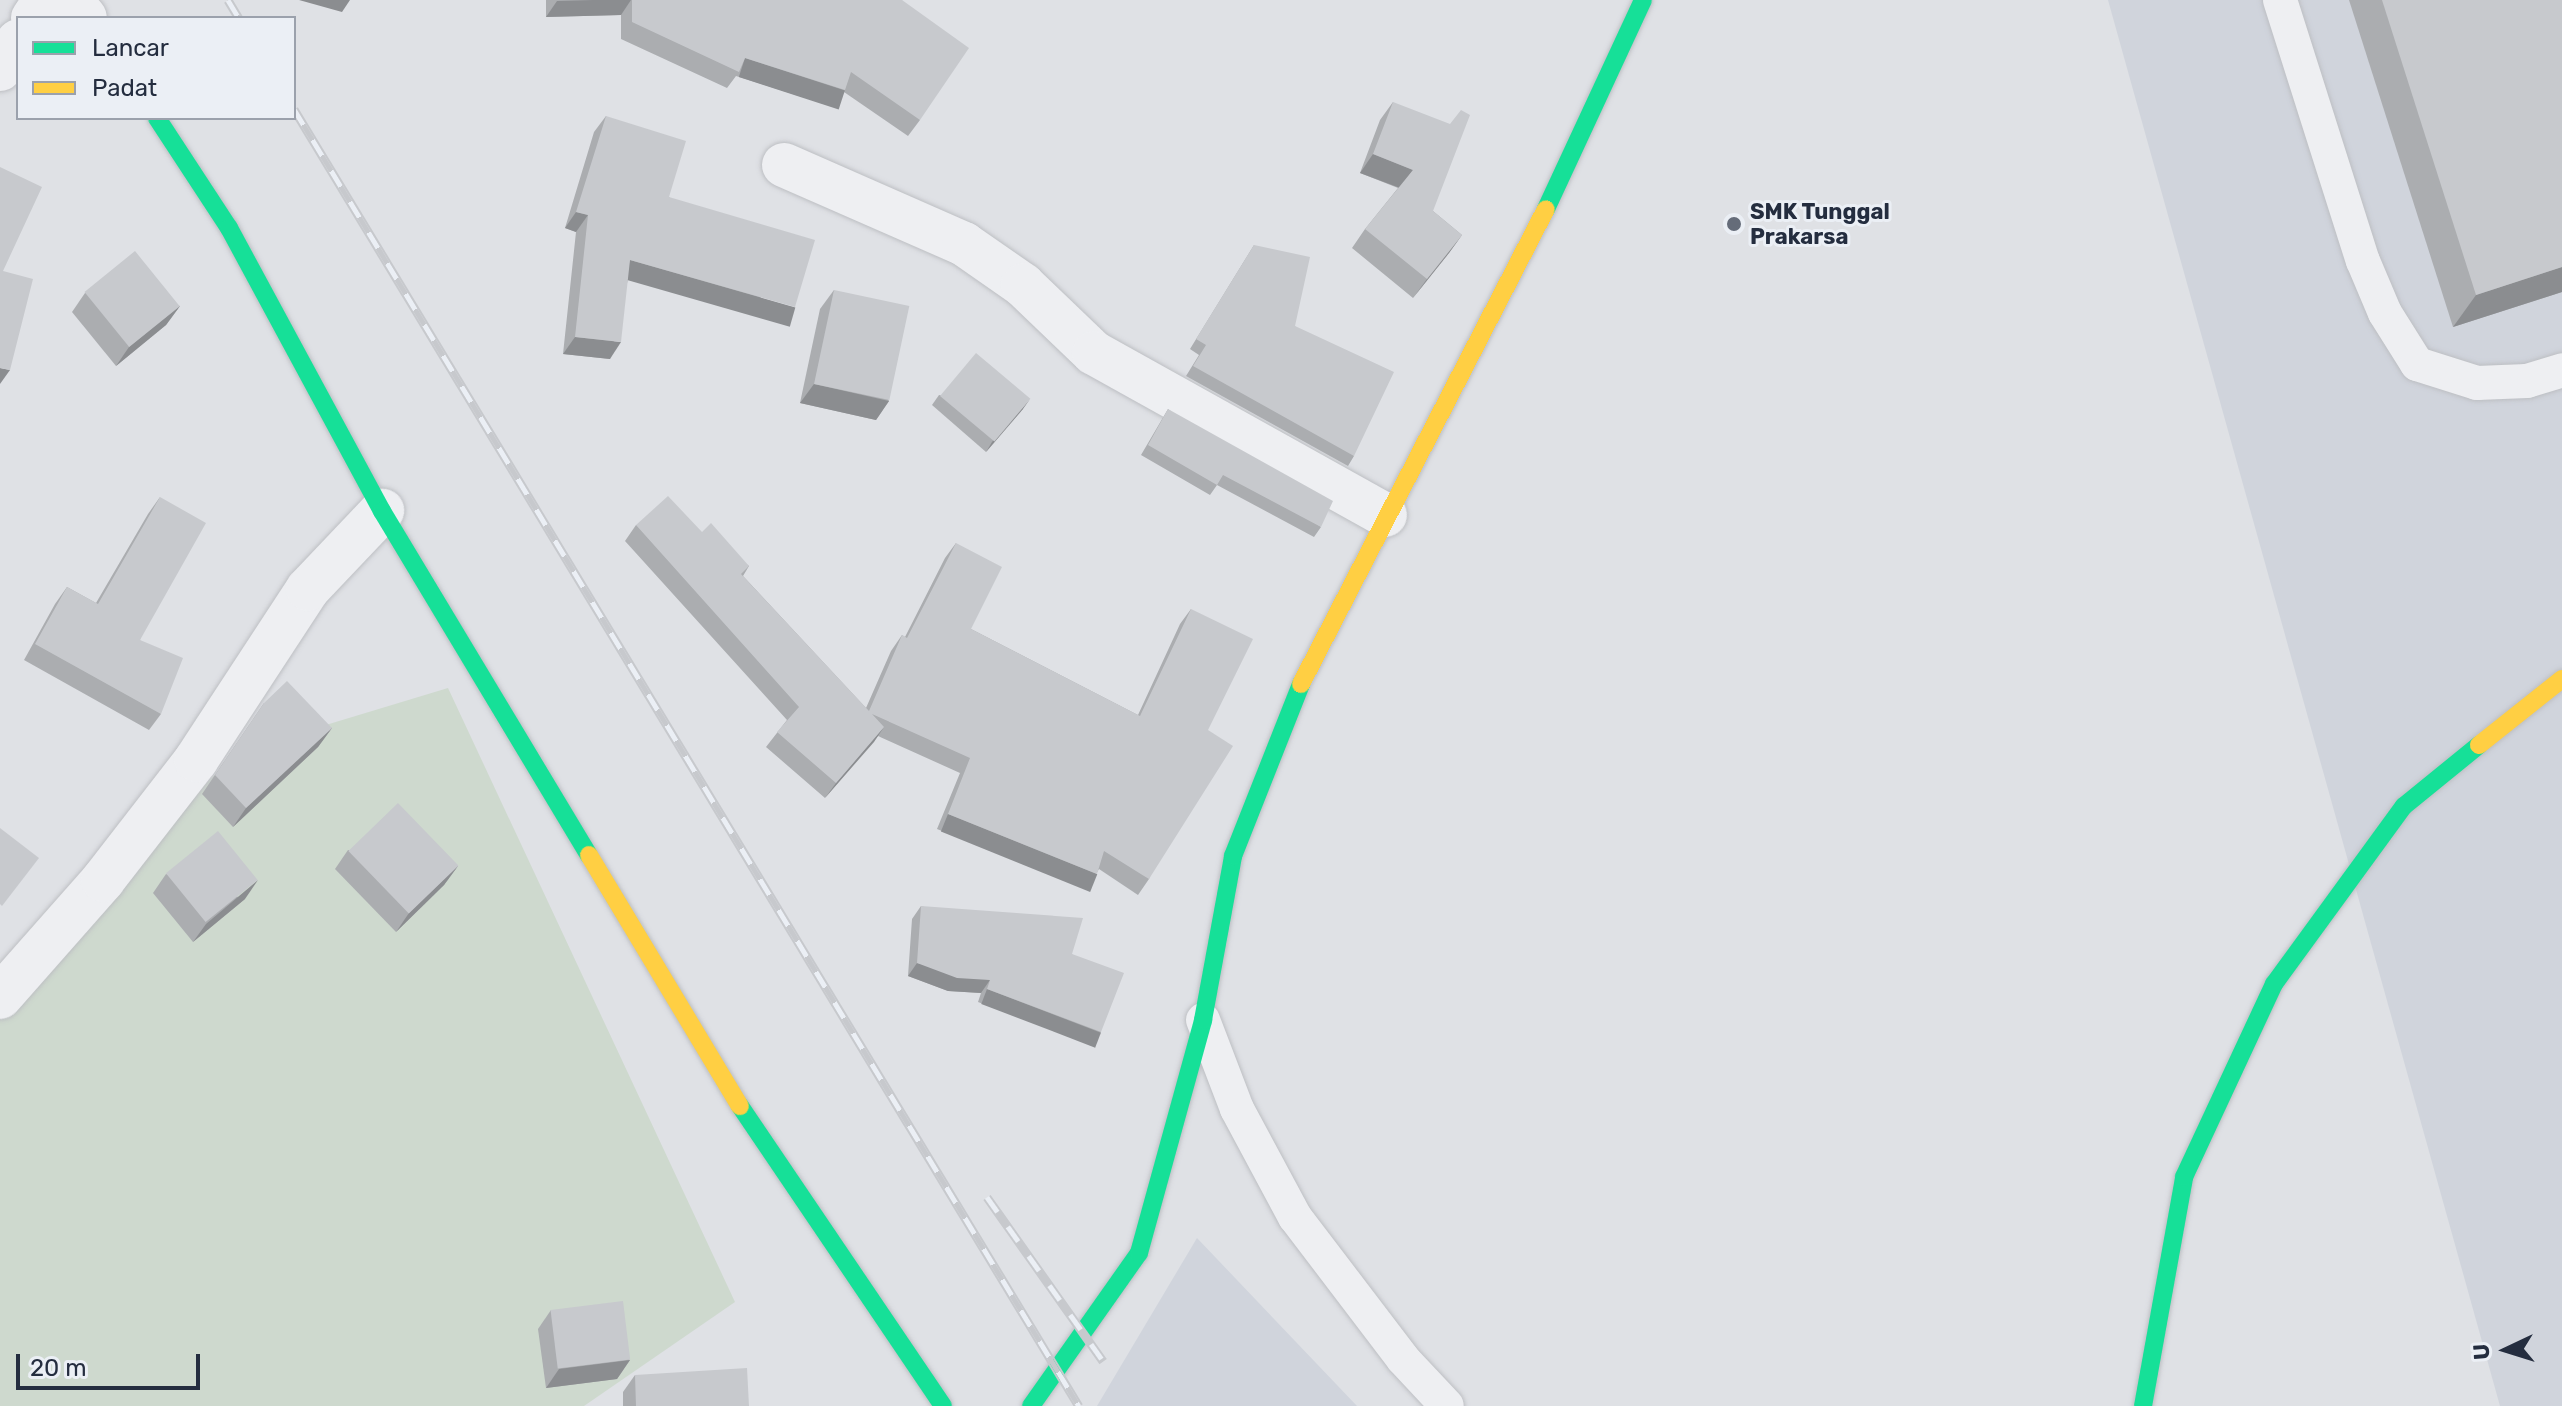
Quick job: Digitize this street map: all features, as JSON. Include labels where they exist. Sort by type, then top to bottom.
[{"type":"street","points":[[70,0],[83,16]]},
{"type":"street","points":[[1031,1406],[1139,1253],[1203,1020],[1233,856],[1285,717],[1385,515],[1510,287],[1643,0]]},
{"type":"street","points":[[0,69],[16,44]]},
{"type":"street","points":[[158,120],[229,228],[382,511],[763,1145],[943,1406]]},
{"type":"street","points":[[784,165],[964,244],[1023,285],[1094,353],[1385,515]]},
{"type":"street","points":[[0,997],[103,880],[196,760],[308,589],[382,511]]},
{"type":"street","points":[[2143,1406],[2184,1177],[2274,984],[2404,806],[2562,679]]},
{"type":"lane","points":[[2280,0],[2363,261],[2385,313],[2417,364],[2477,383],[2527,381],[2562,370]]},
{"type":"lane","points":[[1203,1020],[1237,1109],[1295,1217],[1403,1359],[1447,1406]]},
{"type":"shaded area","points":[[2108,0],[2562,0],[2562,1406],[2500,1406]]},
{"type":"shaded area","points":[[448,688],[735,1302],[584,1406],[0,1406],[0,995],[237,752]]},
{"type":"shaded area","points":[[1197,1238],[1357,1406],[1097,1406]]},
{"type":"building","points":[[632,0],[902,0],[969,48],[920,120],[851,72],[845,90],[745,58],[739,72],[632,22]]},
{"type":"building","points":[[2382,0],[2562,0],[2562,267],[2476,295]]},
{"type":"building","points":[[1393,102],[1450,124],[1461,110],[1470,115],[1433,211],[1462,235],[1427,279],[1365,229],[1413,170],[1373,154]]},
{"type":"building","points":[[606,116],[686,141],[669,197],[815,240],[795,307],[630,260],[621,342],[575,337],[588,215],[576,212]]},
{"type":"building","points":[[0,167],[42,187],[3,271],[33,279],[10,370],[0,368]]},
{"type":"building","points":[[1254,245],[1310,257],[1295,326],[1394,372],[1354,456],[1193,366],[1206,345],[1196,339]]},
{"type":"building","points":[[135,251],[180,306],[129,347],[84,292]]},
{"type":"building","points":[[834,290],[909,306],[889,400],[814,384]]},
{"type":"building","points":[[976,353],[1030,399],[994,442],[940,396]]},
{"type":"building","points":[[1168,409],[1333,501],[1321,527],[1223,475],[1217,485],[1148,445]]},
{"type":"building","points":[[668,496],[702,532],[711,523],[749,566],[741,574],[869,711],[902,635],[907,638],[956,543],[1002,567],[971,629],[1140,716],[1191,609],[1253,639],[1208,730],[1233,746],[1149,879],[1104,851],[1097,874],[948,814],[970,758],[872,714],[884,727],[836,783],[777,732],[799,707],[636,525]]},
{"type":"building","points":[[160,497],[206,523],[140,640],[183,658],[161,714],[35,644],[67,587],[98,604]]},
{"type":"building","points":[[287,681],[332,728],[246,808],[215,775],[264,703]]},
{"type":"building","points":[[398,803],[458,866],[409,914],[348,851]]},
{"type":"building","points":[[0,828],[39,858],[2,906],[0,904]]},
{"type":"building","points":[[218,831],[258,880],[206,922],[166,873]]},
{"type":"building","points":[[921,906],[1083,918],[1072,954],[1124,973],[1101,1032],[987,989],[990,980],[957,978],[917,963]]},
{"type":"building","points":[[623,1301],[630,1360],[558,1368],[551,1310]]},
{"type":"building","points":[[747,1368],[749,1406],[636,1406],[635,1375]]},
{"type":"railway","points":[[228,0],[238,16]]},
{"type":"railway","points":[[296,112],[1079,1406]]},
{"type":"railway","points":[[987,1197],[1103,1361]]},
{"type":"traffic: fast","points":[[1546,209],[1643,0]]},
{"type":"traffic: fast","points":[[158,120],[229,228],[382,511],[589,855]]},
{"type":"traffic: fast","points":[[1031,1406],[1139,1253],[1203,1020],[1233,856],[1301,684]]},
{"type":"traffic: fast","points":[[2143,1406],[2184,1177],[2274,984],[2404,806],[2479,745]]},
{"type":"traffic: fast","points":[[740,1106],[943,1406]]},
{"type":"traffic: slow","points":[[1301,684],[1546,209]]},
{"type":"traffic: slow","points":[[2479,745],[2562,679]]},
{"type":"traffic: slow","points":[[589,855],[740,1106]]},
{"type":"place","name":"SMK Tunggal Prakarsa","points":[[1734,224]]}]
